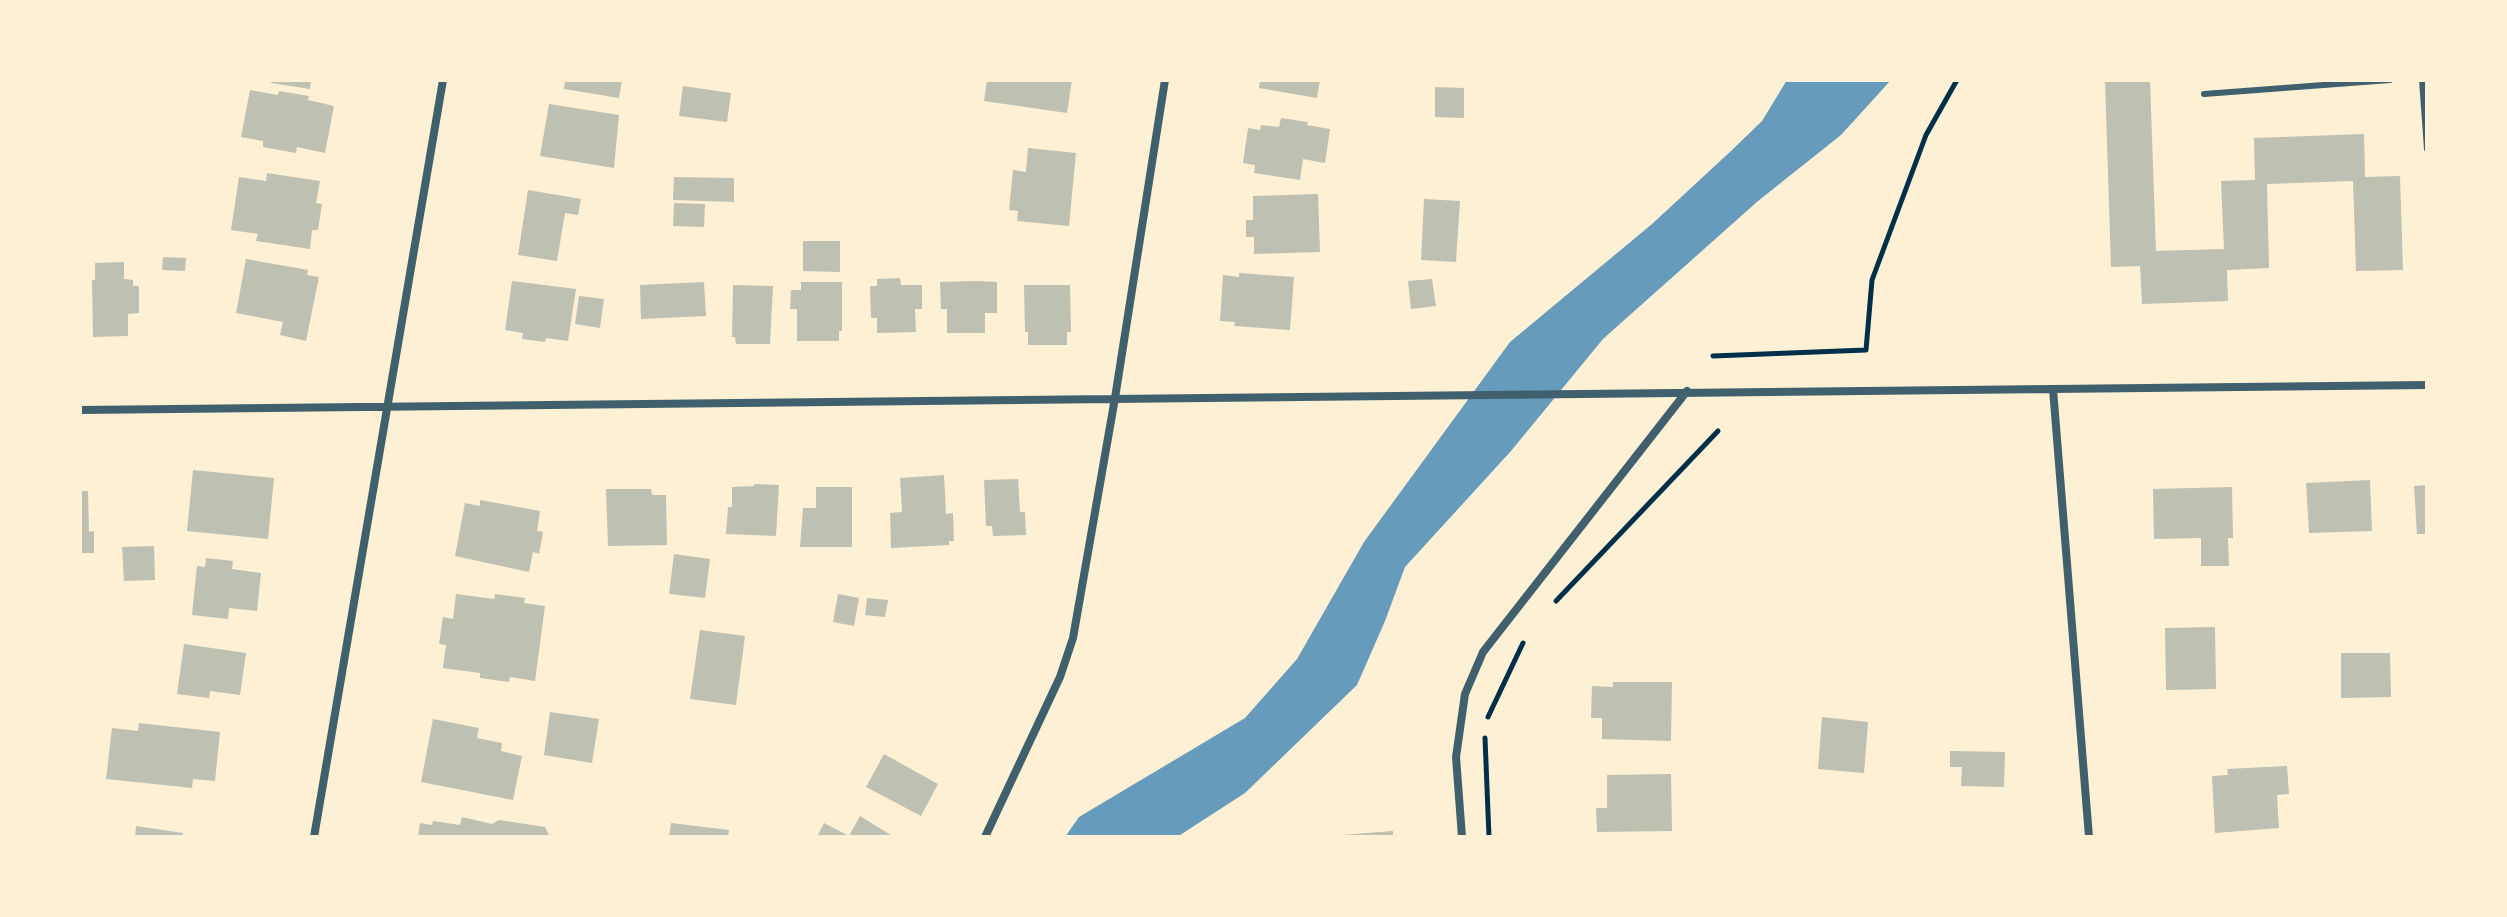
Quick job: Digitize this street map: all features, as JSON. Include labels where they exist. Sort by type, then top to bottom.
[{"type":"street","points":[[314,837],[443,80]]},
{"type":"street","points":[[985,837],[1060,677],[1073,638],[1165,80]]},
{"type":"street","points":[[80,410],[2427,385]]},
{"type":"street","points":[[2053,389],[2089,837]]},
{"type":"street","points":[[1462,837],[1456,757],[1465,694],[1483,652],[1687,391]]},
{"type":"lane","points":[[2204,94],[2390,80]]},
{"type":"lane","points":[[2422,80],[2427,149]]},
{"type":"path","points":[[1713,356],[1866,350],[1872,280],[1926,135],[1957,80]]},
{"type":"path","points":[[1550,608],[1718,431]]},
{"type":"path","points":[[1489,837],[1484,725],[1529,630]]},
{"type":"water","points":[[1787,80],[1891,80],[1841,135],[1758,201],[1603,339],[1511,451],[1405,567],[1357,685],[1245,793],[1177,837],[1065,837],[1079,817],[1245,718],[1297,659],[1364,542],[1510,342],[1652,224],[1731,151],[1762,121]]},
{"type":"building","points":[[271,80],[311,80],[310,89],[271,83]]},
{"type":"building","points":[[565,80],[622,80],[619,98],[564,89]]},
{"type":"building","points":[[987,80],[1072,80],[1067,113],[984,101]]},
{"type":"building","points":[[1260,80],[1320,80],[1317,98],[1259,88]]},
{"type":"building","points":[[2105,80],[2150,80],[2156,251],[2224,249],[2221,181],[2255,180],[2254,138],[2364,134],[2365,177],[2400,176],[2403,270],[2356,271],[2353,181],[2267,184],[2269,268],[2227,270],[2228,301],[2142,304],[2140,266],[2111,267]]},
{"type":"building","points":[[683,86],[731,93],[727,122],[679,116]]},
{"type":"building","points":[[1435,87],[1464,88],[1464,118],[1435,117]]},
{"type":"building","points":[[250,90],[309,96],[308,100],[334,106],[325,153],[297,147],[296,153],[263,147],[263,141],[241,137]]},
{"type":"building","points":[[549,104],[619,115],[614,168],[540,156]]},
{"type":"building","points":[[1281,118],[1330,129],[1325,163],[1303,159],[1300,180],[1254,173],[1255,165],[1243,163],[1248,128],[1260,130],[1261,125],[1279,127]]},
{"type":"building","points":[[1028,148],[1076,153],[1069,226],[1017,221],[1018,211],[1009,210],[1013,170],[1026,172]]},
{"type":"building","points":[[267,173],[320,181],[316,203],[322,204],[318,230],[312,230],[310,249],[256,241],[258,234],[231,230],[239,177],[266,181]]},
{"type":"building","points":[[674,177],[734,178],[734,202],[673,200]]},
{"type":"building","points":[[528,190],[581,199],[578,215],[565,213],[557,261],[518,255]]},
{"type":"building","points":[[1318,194],[1320,252],[1254,254],[1254,237],[1246,237],[1246,220],[1253,220],[1253,196]]},
{"type":"building","points":[[1424,199],[1460,201],[1456,262],[1421,260]]},
{"type":"building","points":[[674,203],[705,204],[704,227],[673,226]]},
{"type":"building","points":[[803,241],[840,241],[840,272],[803,271]]},
{"type":"building","points":[[163,257],[186,258],[185,271],[162,270]]},
{"type":"building","points":[[246,259],[308,270],[307,275],[319,277],[306,341],[280,335],[283,322],[236,313]]},
{"type":"building","points":[[124,262],[124,279],[133,280],[133,286],[139,286],[139,313],[128,314],[128,336],[93,337],[92,280],[95,280],[95,263]]},
{"type":"building","points":[[1239,273],[1294,277],[1290,330],[1234,326],[1235,322],[1220,321],[1223,275],[1239,277]]},
{"type":"building","points":[[900,278],[901,285],[922,285],[922,309],[915,309],[916,332],[877,333],[877,318],[871,318],[870,286],[877,286],[877,279]]},
{"type":"building","points":[[1432,279],[1436,306],[1411,309],[1408,281]]},
{"type":"building","points":[[512,281],[576,289],[568,341],[522,339],[523,333],[505,330]]},
{"type":"building","points":[[704,282],[706,316],[641,319],[640,285]]},
{"type":"building","points":[[801,282],[842,282],[842,331],[839,331],[839,341],[797,341],[797,309],[790,309],[791,290],[801,290]]},
{"type":"building","points":[[940,282],[997,282],[997,313],[985,313],[985,333],[947,333],[947,309],[941,309]]},
{"type":"building","points":[[733,285],[773,286],[770,344],[736,344],[735,337],[732,337]]},
{"type":"building","points":[[1024,285],[1070,285],[1071,332],[1067,332],[1067,345],[1028,345]]},
{"type":"building","points":[[579,296],[604,299],[600,328],[575,324]]},
{"type":"building","points":[[193,470],[274,478],[268,539],[187,531]]},
{"type":"building","points":[[944,475],[946,514],[953,513],[954,541],[949,541],[949,545],[891,548],[890,513],[902,512],[900,478]]},
{"type":"building","points":[[1018,479],[1020,512],[1025,512],[1026,535],[993,536],[992,526],[986,526],[984,480]]},
{"type":"building","points":[[2370,480],[2372,531],[2309,533],[2306,483]]},
{"type":"building","points":[[779,485],[776,536],[726,534],[728,507],[732,507],[732,487]]},
{"type":"building","points":[[2427,485],[2427,534],[2417,534],[2414,486]]},
{"type":"building","points":[[816,487],[852,487],[852,547],[800,547],[803,508],[816,508]]},
{"type":"building","points":[[2232,487],[2233,538],[2228,538],[2229,566],[2201,566],[2201,538],[2154,539],[2153,489]]},
{"type":"building","points":[[606,489],[651,489],[652,495],[666,495],[667,545],[608,546]]},
{"type":"building","points":[[80,491],[88,491],[89,532],[94,531],[94,553],[80,553]]},
{"type":"building","points":[[480,500],[540,511],[537,531],[543,532],[539,554],[533,552],[529,572],[455,556],[465,503],[480,506]]},
{"type":"building","points":[[154,546],[155,580],[124,581],[122,547]]},
{"type":"building","points":[[674,554],[710,559],[705,598],[669,594]]},
{"type":"building","points":[[206,558],[233,561],[232,569],[261,573],[257,611],[229,608],[228,619],[192,615],[197,566],[205,567]]},
{"type":"building","points":[[456,594],[494,599],[495,594],[525,598],[524,603],[545,606],[535,681],[510,677],[509,682],[480,678],[480,673],[443,668],[446,645],[439,644],[443,617],[453,619]]},
{"type":"building","points":[[838,594],[859,598],[854,626],[833,622]]},
{"type":"building","points":[[867,598],[888,600],[885,617],[865,615]]},
{"type":"building","points":[[2215,627],[2216,689],[2166,690],[2165,628]]},
{"type":"building","points":[[700,630],[745,636],[736,705],[690,699]]},
{"type":"building","points":[[184,644],[246,653],[240,695],[210,691],[209,698],[177,694]]},
{"type":"building","points":[[2341,653],[2390,653],[2391,697],[2341,698]]},
{"type":"building","points":[[1613,682],[1672,682],[1671,741],[1602,739],[1602,718],[1591,718],[1592,686],[1613,687]]},
{"type":"building","points":[[550,712],[599,719],[592,763],[544,755]]},
{"type":"building","points":[[1822,717],[1868,722],[1864,773],[1818,769]]},
{"type":"building","points":[[433,719],[479,728],[477,738],[502,743],[501,751],[522,756],[513,800],[421,782]]},
{"type":"building","points":[[139,723],[220,732],[215,781],[193,779],[192,788],[106,779],[112,728],[138,731]]},
{"type":"building","points":[[1950,751],[2005,752],[2004,787],[1961,786],[1962,767],[1950,767]]},
{"type":"building","points":[[884,754],[938,784],[921,816],[866,787]]},
{"type":"building","points":[[2287,766],[2289,794],[2277,795],[2279,828],[2215,833],[2212,776],[2228,775],[2227,769]]},
{"type":"building","points":[[1671,774],[1672,831],[1597,832],[1596,808],[1607,808],[1607,775]]},
{"type":"building","points":[[860,816],[894,837],[817,837],[824,823],[849,836]]},
{"type":"building","points":[[462,817],[492,824],[499,820],[545,827],[550,837],[418,837],[420,823],[432,825],[433,821],[460,825]]},
{"type":"building","points":[[671,823],[729,830],[728,837],[669,837]]},
{"type":"building","points":[[136,826],[183,833],[183,837],[135,837]]},
{"type":"building","points":[[1393,831],[1393,837],[1342,837],[1342,835]]}]
